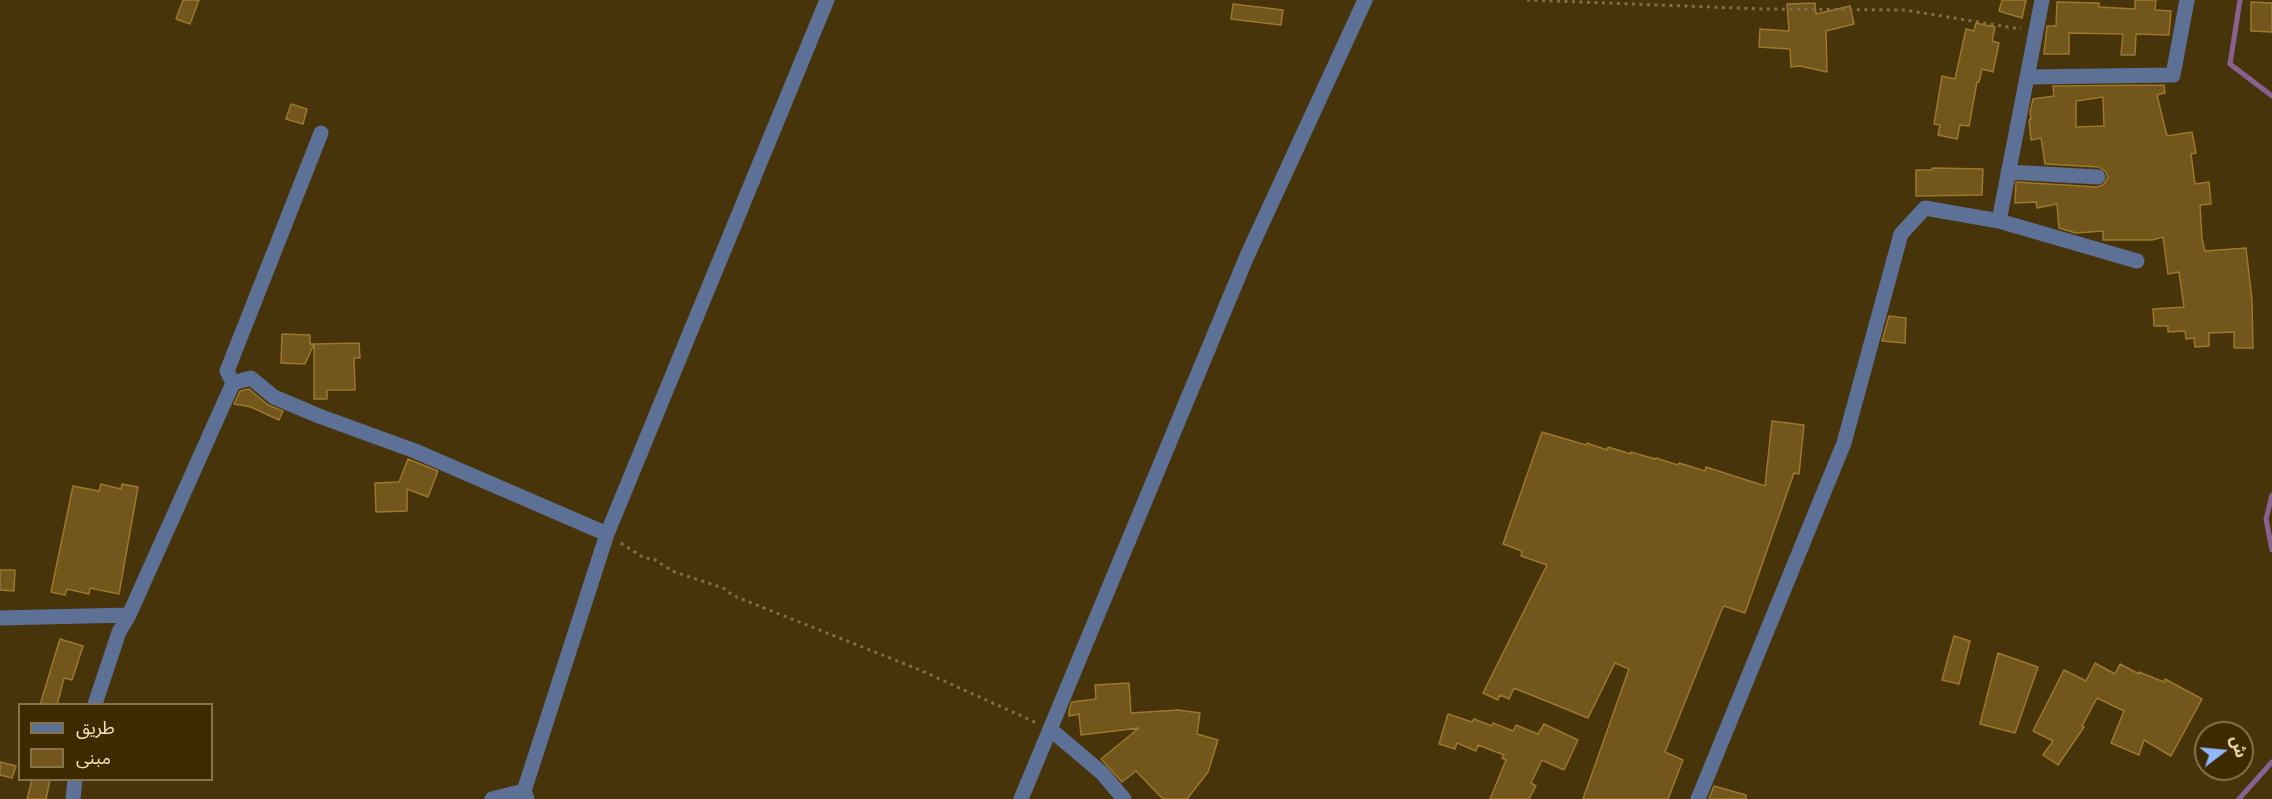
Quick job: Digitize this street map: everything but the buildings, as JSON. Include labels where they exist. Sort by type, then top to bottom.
[{"type":"street","points":[[492,799],[525,795],[607,534],[827,0]]},
{"type":"street","points":[[1021,799],[1247,256],[1365,0]]},
{"type":"street","points":[[1999,222],[2042,0]]},
{"type":"street","points":[[2027,76],[2173,75],[2187,0]]},
{"type":"street","points":[[97,703],[119,632],[129,615],[230,377],[321,133]]},
{"type":"street","points":[[2008,172],[2098,177]]},
{"type":"street","points":[[1698,799],[1844,443],[1901,234],[1925,208],[1999,222],[2137,261]]},
{"type":"street","points":[[230,377],[251,378],[274,397],[318,416],[415,451],[607,534]]},
{"type":"street","points":[[0,618],[129,615]]},
{"type":"street","points":[[1050,729],[1102,773],[1124,799]]},
{"type":"street","points":[[73,799],[75,781]]},
{"type":"path","points":[[1527,0],[1763,9],[1905,10],[2036,31]]},
{"type":"path","points":[[607,534],[644,558],[654,559],[672,571],[723,588],[734,596],[920,670],[1050,729]]},
{"type":"waterway","points":[[2240,0],[2230,64],[2272,96]]},
{"type":"waterway","points":[[2272,495],[2266,519],[2272,550]]},
{"type":"waterway","points":[[2239,799],[2272,762]]}]
